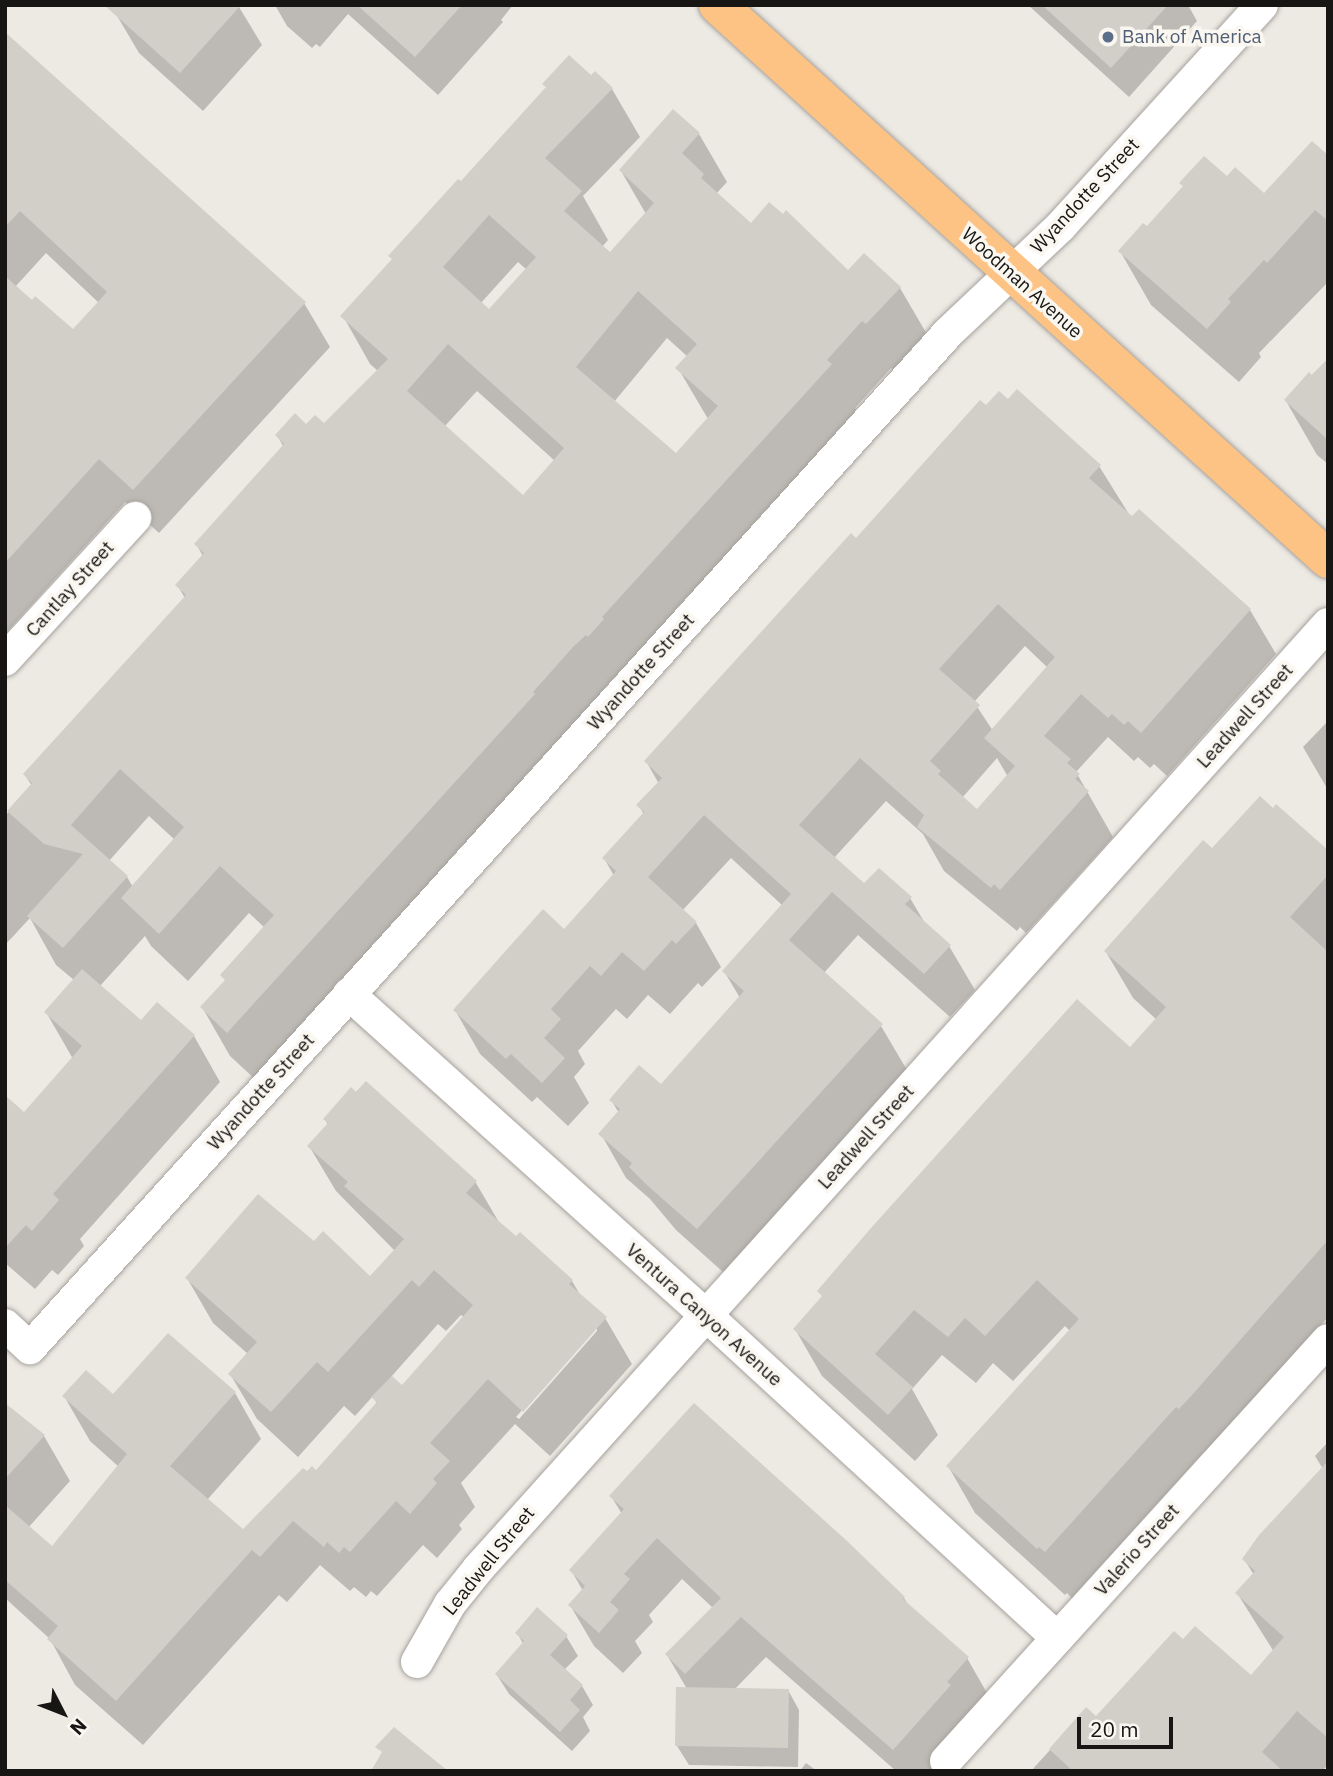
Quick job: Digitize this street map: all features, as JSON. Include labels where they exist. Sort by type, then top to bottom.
[{"type":"main road","name":"Woodman Avenue","points":[[718,5],[1328,559]]},
{"type":"street","name":"Wyandotte Street","points":[[5,1325],[30,1348],[948,333],[1060,227],[1262,5]]},
{"type":"street","name":"Cantlay Street","points":[[5,660],[135,518]]},
{"type":"street","name":"Leadwell Street","points":[[418,1662],[450,1604],[478,1569],[1328,624]]},
{"type":"street","name":"Ventura Canyon Avenue","points":[[349,994],[706,1315],[1058,1638]]},
{"type":"street","name":"Valerio Street","points":[[946,1761],[1328,1340]]},
{"type":"building","points":[[104,5],[241,5],[180,73]]},
{"type":"building","points":[[357,5],[462,5],[415,57]]},
{"type":"building","name":"Bank of America","points":[[1042,5],[1168,5],[1111,68]]},
{"type":"building","points":[[5,32],[306,302],[133,490],[99,459],[5,563],[5,276],[32,300],[35,296],[73,329],[107,292],[20,211],[5,227]]},
{"type":"building","points":[[569,55],[591,75],[595,71],[613,88],[545,158],[582,191],[564,211],[610,252],[654,203],[619,170],[673,109],[700,133],[682,153],[704,174],[701,178],[751,223],[769,202],[783,214],[786,210],[848,270],[864,253],[901,287],[866,324],[862,321],[827,360],[832,364],[602,617],[604,619],[588,637],[586,635],[573,647],[533,692],[535,694],[227,1033],[200,1007],[225,980],[220,975],[274,915],[220,866],[159,934],[121,898],[184,827],[120,769],[71,825],[128,876],[63,948],[27,916],[83,854],[44,844],[7,811],[32,783],[23,774],[186,595],[175,585],[204,553],[194,544],[284,444],[275,435],[295,413],[306,424],[315,415],[324,423],[388,359],[340,316],[392,259],[388,256],[458,179],[461,181],[546,87],[542,84]],"holes":[[[489,215],[536,257],[489,309],[443,267]],[[638,291],[697,344],[675,368],[718,406],[676,453],[576,367]],[[448,344],[564,448],[523,495],[407,391]]]},
{"type":"building","points":[[1312,141],[1328,155],[1328,221],[1315,210],[1267,263],[1264,260],[1228,299],[1231,302],[1207,329],[1118,251],[1143,223],[1147,226],[1183,186],[1179,183],[1204,156],[1227,176],[1235,167],[1264,193]]},
{"type":"building","points":[[1328,359],[1328,440],[1284,400],[1309,372],[1312,375]]},
{"type":"building","points":[[1017,389],[1101,465],[1089,478],[1132,516],[1139,509],[1251,609],[1141,733],[1128,721],[1124,725],[1112,714],[1108,718],[1081,694],[1044,736],[1071,759],[1067,763],[1080,774],[1075,779],[1089,791],[1000,890],[994,884],[991,888],[917,827],[924,815],[860,758],[799,825],[864,883],[879,868],[912,897],[905,904],[951,945],[924,974],[832,892],[789,940],[883,1024],[697,1229],[648,1186],[629,1167],[632,1163],[598,1134],[620,1109],[609,1100],[639,1065],[661,1084],[744,991],[722,971],[791,894],[704,815],[648,877],[697,922],[676,944],[672,940],[644,971],[622,952],[601,976],[590,966],[551,1009],[561,1019],[544,1038],[565,1058],[542,1083],[511,1054],[506,1059],[453,1010],[543,909],[564,929],[616,871],[602,858],[644,812],[636,805],[662,778],[644,761],[851,533],[856,538],[980,400],[986,405],[999,391],[1008,399]],"holes":[[[998,604],[1055,657],[984,738],[1015,766],[977,809],[938,774],[941,771],[930,761],[980,705],[939,669]]]},
{"type":"building","points":[[1260,796],[1273,808],[1276,804],[1328,850],[1328,875],[1290,917],[1328,952],[1328,1240],[1192,1395],[1179,1409],[1176,1407],[1045,1552],[1039,1547],[1037,1549],[946,1466],[1079,1319],[1037,1280],[985,1336],[965,1318],[948,1337],[914,1310],[875,1354],[913,1387],[888,1415],[793,1329],[822,1296],[817,1291],[871,1228],[1077,999],[1130,1047],[1166,1007],[1104,951],[1203,840],[1212,848]]},
{"type":"building","points":[[82,969],[141,1020],[157,1002],[195,1035],[53,1194],[59,1200],[32,1231],[26,1225],[5,1248],[5,1095],[24,1112],[82,1046],[44,1012]]},
{"type":"building","points":[[366,1081],[477,1181],[466,1193],[516,1236],[520,1232],[573,1280],[569,1284],[607,1317],[523,1412],[488,1379],[430,1443],[450,1461],[433,1479],[437,1483],[410,1514],[396,1501],[350,1552],[344,1547],[339,1553],[327,1542],[324,1547],[293,1521],[260,1557],[252,1550],[116,1701],[47,1639],[58,1626],[5,1580],[5,1505],[52,1546],[127,1454],[62,1396],[86,1370],[113,1394],[168,1333],[236,1392],[170,1466],[243,1529],[303,1468],[307,1471],[312,1466],[316,1470],[377,1402],[371,1397],[392,1376],[402,1385],[473,1305],[434,1270],[419,1287],[412,1280],[328,1372],[317,1362],[271,1412],[228,1374],[257,1342],[185,1278],[258,1194],[314,1241],[323,1231],[370,1276],[404,1239],[344,1186],[348,1182],[307,1146],[328,1123],[323,1119],[351,1087],[356,1092]]},
{"type":"building","points":[[5,1403],[45,1435],[5,1479]]},
{"type":"building","points":[[694,1403],[846,1540],[905,1597],[903,1599],[969,1657],[947,1682],[951,1685],[893,1750],[741,1617],[685,1674],[665,1654],[721,1598],[657,1538],[624,1574],[630,1579],[610,1602],[619,1610],[599,1633],[568,1605],[585,1586],[569,1570],[624,1509],[609,1496]]},
{"type":"building","points":[[1328,1461],[1328,1738],[1297,1711],[1262,1752],[1283,1771],[1073,1771],[1049,1749],[1086,1707],[1096,1716],[1174,1631],[1183,1639],[1195,1626],[1251,1675],[1284,1637],[1235,1593],[1255,1571],[1242,1559],[1259,1535]]},
{"type":"building","points":[[537,1607],[568,1635],[550,1655],[583,1685],[570,1700],[580,1710],[560,1732],[495,1674],[524,1641],[515,1633]]},
{"type":"building","points":[[676,1687],[789,1689],[788,1748],[675,1746]]},
{"type":"building","points":[[394,1727],[448,1771],[371,1771],[382,1752],[375,1747]]},
{"type":"place","name":"Bank of America","points":[[1108,37]]}]
